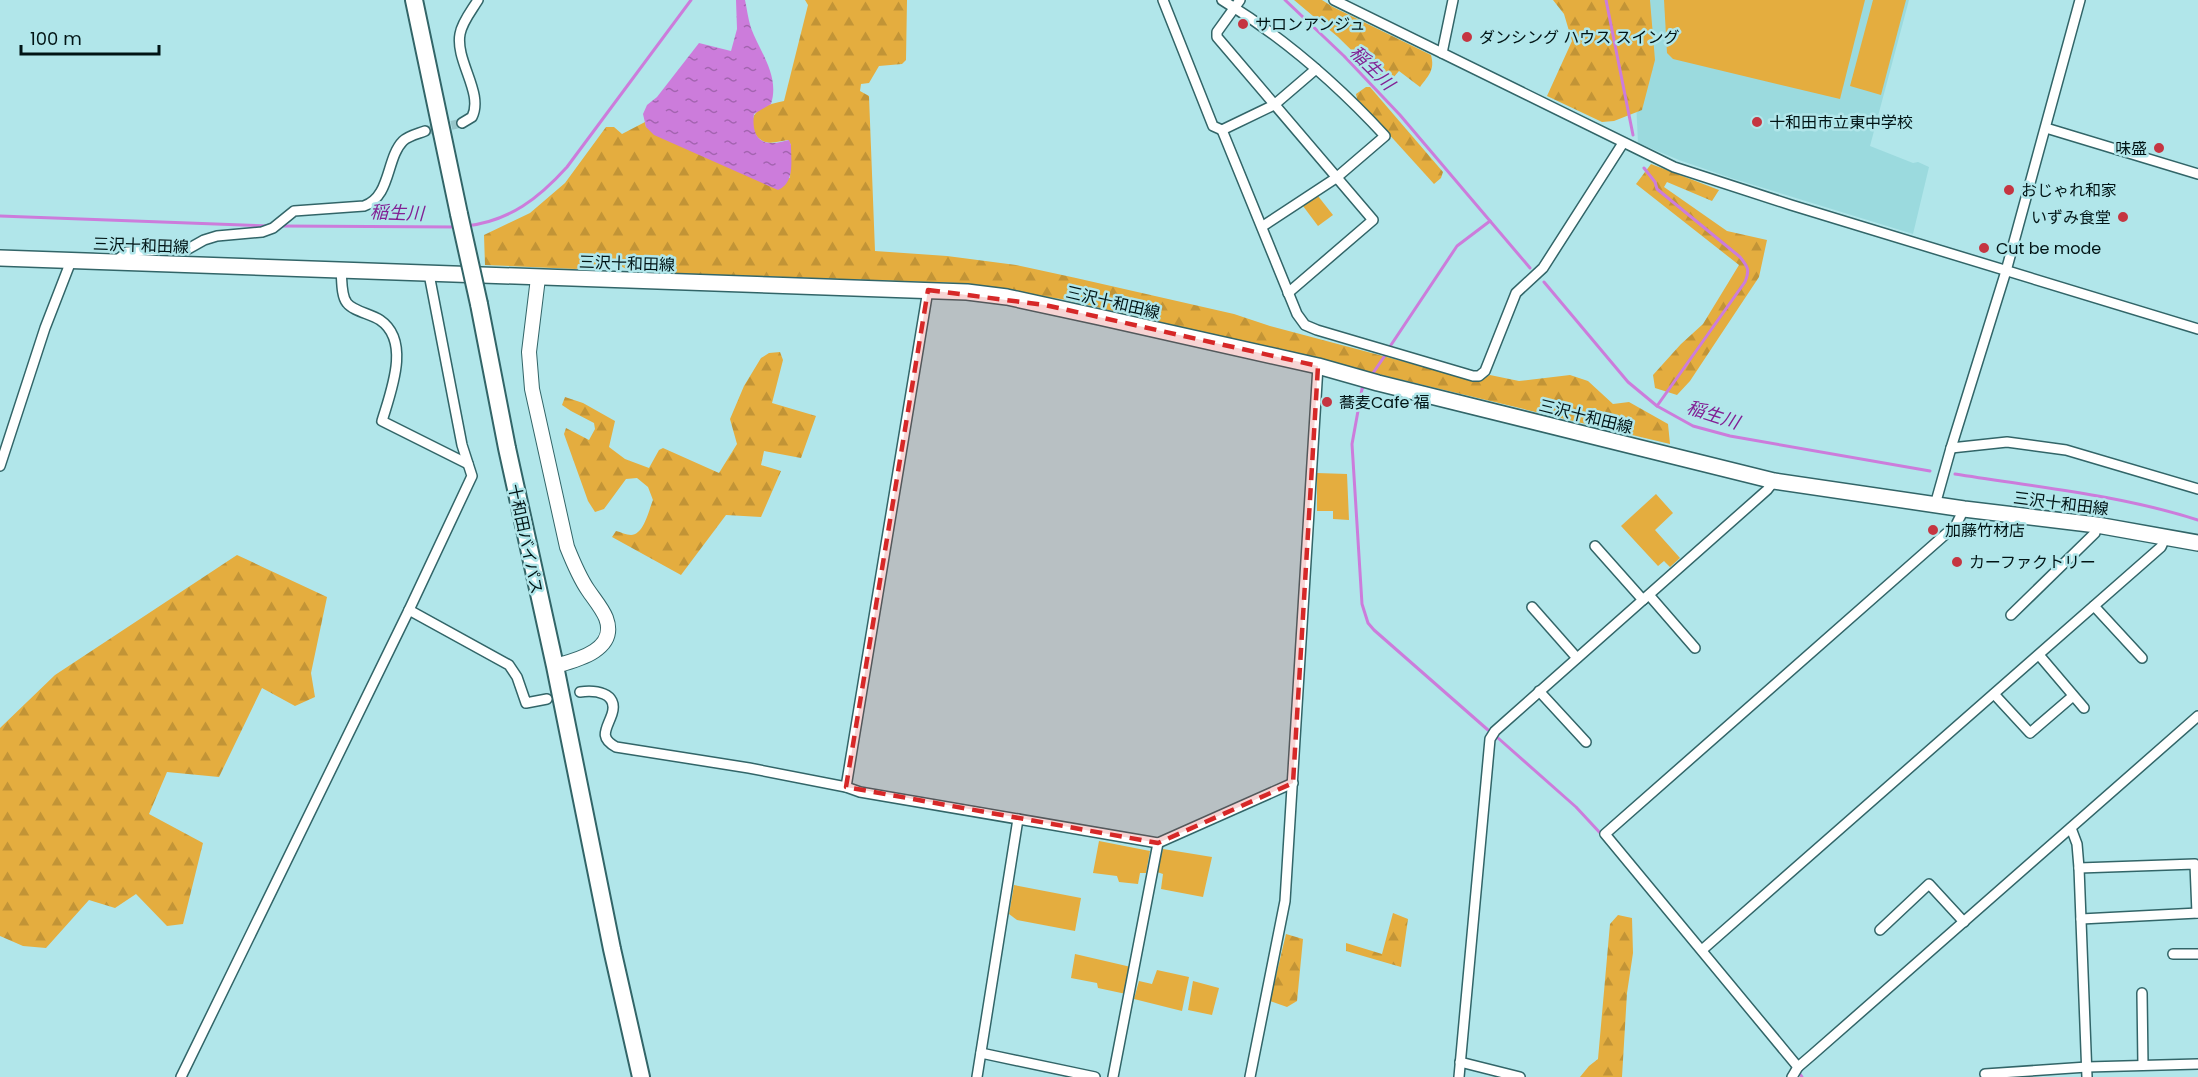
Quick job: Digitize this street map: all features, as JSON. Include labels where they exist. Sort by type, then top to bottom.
[{"type":"highway","name":"十和田バイパス","points":[[414,0],[555,666],[612,949],[641,1077]]},
{"type":"main road","name":"三沢十和田線","points":[[0,258],[967,292],[1045,305],[1318,366],[1378,383],[1774,481],[1964,509],[2097,525],[2198,543]]},
{"type":"street","points":[[462,123],[472,117],[476,101],[466,71],[460,36],[462,27],[478,0]]},
{"type":"street","points":[[1163,0],[1213,126],[1222,130],[1297,314],[1305,325],[1317,330],[1479,376],[1485,371],[1516,293],[1543,268],[1623,143]]},
{"type":"street","points":[[1222,0],[1238,4],[1316,69],[1359,107],[1385,136],[1336,178],[1263,226]]},
{"type":"street","points":[[1334,0],[1623,143],[1694,175],[2198,329]]},
{"type":"street","points":[[1442,53],[1454,0]]},
{"type":"street","points":[[1935,505],[2006,271],[2080,0]]},
{"type":"street","points":[[1238,4],[1217,32],[1217,37],[1373,220],[1288,293]]},
{"type":"street","points":[[1222,130],[1274,105],[1316,69]]},
{"type":"street","points":[[2046,128],[2198,174]]},
{"type":"street","points":[[116,262],[127,252],[188,249],[217,236],[248,235],[276,225],[294,211],[370,204],[377,197],[389,175],[400,144],[425,131]]},
{"type":"street","points":[[0,466],[45,328],[71,261]]},
{"type":"street","points":[[341,270],[344,299],[348,305],[370,314],[389,326],[393,333],[396,364],[382,421],[468,464]]},
{"type":"street","points":[[181,1077],[410,610],[472,476],[429,274]]},
{"type":"street","points":[[538,278],[529,352],[532,389],[567,548],[576,569],[605,615],[608,624],[605,642],[598,649],[555,666]]},
{"type":"street","points":[[846,787],[928,290]]},
{"type":"street","points":[[1250,1077],[1285,901],[1318,366]]},
{"type":"street","points":[[1951,448],[2007,442],[2045,446],[2066,450],[2198,489]]},
{"type":"street","points":[[1459,1077],[1490,739],[1495,731],[1539,691],[1767,490],[1774,481]]},
{"type":"street","points":[[1798,1067],[1605,834],[1956,525],[1964,509]]},
{"type":"street","points":[[2011,615],[2096,533],[2097,525]]},
{"type":"street","points":[[1702,950],[2161,547],[2166,536]]},
{"type":"street","points":[[1594,546],[1695,648]]},
{"type":"street","points":[[2094,606],[2142,658]]},
{"type":"street","points":[[1532,607],[1577,658]]},
{"type":"street","points":[[410,610],[509,665],[518,677],[526,703],[547,699]]},
{"type":"street","points":[[2039,655],[2084,708]]},
{"type":"street","points":[[580,692],[594,690],[609,696],[613,704],[613,712],[606,726],[605,735],[608,743],[616,747],[749,768],[846,787],[860,792],[1158,843],[1293,783]]},
{"type":"street","points":[[1539,691],[1586,742]]},
{"type":"street","points":[[1994,694],[2030,733],[2073,696]]},
{"type":"street","points":[[1792,1077],[1798,1067],[2198,716]]},
{"type":"street","points":[[977,1077],[1018,819]]},
{"type":"street","points":[[2072,828],[2077,844],[2079,868],[2087,1072]]},
{"type":"street","points":[[1113,1077],[1158,843]]},
{"type":"street","points":[[2079,868],[2195,864],[2197,913],[2081,918]]},
{"type":"street","points":[[1880,930],[1929,884],[1964,922]]},
{"type":"street","points":[[2173,954],[2198,954]]},
{"type":"street","points":[[2142,993],[2143,1065]]},
{"type":"street","points":[[981,1053],[1095,1077]]},
{"type":"street","points":[[1460,1062],[1520,1077]]},
{"type":"street","points":[[1985,1074],[2087,1072],[2143,1065],[2198,1064]]},
{"type":"highlighted area","points":[[928,290],[1045,305],[1318,366],[1293,783],[1158,843],[846,787]]},
{"type":"shaded area","name":"十和田市立東中学校","points":[[1639,0],[1909,0],[1870,146],[1929,167],[1913,234],[1731,178],[1638,143],[1636,101]]},
{"type":"green space","points":[[805,0],[907,0],[906,60],[902,64],[879,66],[869,83],[861,84],[860,91],[869,96],[875,251],[947,256],[1016,265],[1234,314],[1270,326],[1477,381],[1490,375],[1519,381],[1570,375],[1588,381],[1613,404],[1629,402],[1668,424],[1670,444],[1067,300],[959,283],[632,272],[615,263],[575,269],[485,265],[484,235],[530,213],[565,183],[606,127],[614,127],[622,134],[645,122],[646,127],[790,178],[791,145],[788,140],[771,143],[763,141],[755,133],[753,122],[754,116],[761,108],[784,101],[808,5]]},
{"type":"green space","points":[[1294,0],[1322,0],[1431,55],[1430,72],[1420,87],[1399,71],[1387,85],[1338,37]]},
{"type":"green space","points":[[1553,0],[1650,0],[1655,60],[1642,110],[1614,121],[1602,122],[1547,96],[1572,41],[1564,14]]},
{"type":"green space","points":[[1664,0],[1865,0],[1840,99],[1673,59],[1667,53]]},
{"type":"green space","points":[[1873,0],[1906,0],[1881,95],[1850,86]]},
{"type":"green space","points":[[1370,87],[1443,172],[1441,178],[1434,184],[1357,99],[1356,94]]},
{"type":"green space","points":[[1651,164],[1719,190],[1712,201],[1667,182],[1664,187],[1727,231],[1767,240],[1759,277],[1690,381],[1677,395],[1655,388],[1653,375],[1703,324],[1739,265],[1636,184]]},
{"type":"green space","points":[[1318,196],[1333,215],[1318,226],[1303,206]]},
{"type":"green space","points":[[780,352],[783,360],[772,403],[816,416],[801,458],[764,451],[761,465],[781,471],[761,517],[726,515],[681,575],[612,537],[616,531],[627,535],[636,534],[643,526],[653,500],[648,487],[637,478],[626,479],[604,509],[595,512],[588,501],[564,434],[566,428],[589,440],[595,429],[594,423],[562,405],[565,397],[583,403],[615,421],[609,447],[625,459],[649,468],[659,450],[663,448],[719,473],[737,444],[730,419],[744,386],[761,358],[769,353]]},
{"type":"green space","points":[[1317,473],[1347,474],[1349,520],[1333,519],[1333,511],[1317,511]]},
{"type":"green space","points":[[1656,494],[1673,513],[1655,530],[1680,558],[1670,567],[1664,561],[1658,566],[1621,526]]},
{"type":"green space","points":[[237,555],[327,597],[311,673],[315,697],[295,706],[262,688],[219,777],[167,772],[149,814],[203,843],[183,924],[167,926],[136,894],[115,908],[89,900],[46,948],[23,946],[0,936],[0,728],[55,675]]},
{"type":"green space","points":[[1099,841],[1150,851],[1146,873],[1140,873],[1138,884],[1119,882],[1117,876],[1093,873]]},
{"type":"green space","points":[[1163,849],[1212,857],[1203,897],[1161,889],[1163,874],[1157,872]]},
{"type":"green space","points":[[1014,885],[1081,898],[1075,931],[1017,920],[1009,914]]},
{"type":"green space","points":[[1393,913],[1408,919],[1401,967],[1346,951],[1346,943],[1382,954]]},
{"type":"green space","points":[[1618,915],[1632,918],[1633,953],[1627,993],[1622,1077],[1580,1077],[1598,1059],[1610,924]]},
{"type":"green space","points":[[1286,934],[1303,939],[1297,1001],[1287,1007],[1270,1001]]},
{"type":"green space","points":[[1075,954],[1131,967],[1126,994],[1098,988],[1097,983],[1071,978]]},
{"type":"green space","points":[[1157,970],[1189,977],[1182,1011],[1134,999],[1139,981],[1152,984]]},
{"type":"green space","points":[[1193,981],[1219,988],[1212,1015],[1188,1010]]},
{"type":"water","points":[[736,0],[745,0],[751,28],[768,64],[773,84],[771,104],[754,114],[754,130],[762,141],[775,143],[789,140],[791,145],[790,177],[778,190],[654,135],[646,127],[643,114],[647,105],[657,97],[699,43],[731,51],[737,29]]},
{"type":"waterway","name":"稲生川","points":[[466,226],[510,213],[546,189],[567,167],[691,0]]},
{"type":"waterway","name":"稲生川","points":[[1285,0],[1344,56],[1400,115],[1530,268]]},
{"type":"waterway","points":[[1606,0],[1633,135]]},
{"type":"waterway","points":[[1644,168],[1655,182],[1657,189],[1740,257],[1748,271],[1745,282],[1657,406]]},
{"type":"waterway","name":"稲生川","points":[[0,216],[268,226]]},
{"type":"waterway","points":[[1389,348],[1457,246],[1490,221]]},
{"type":"waterway","name":"稲生川","points":[[281,226],[457,227]]},
{"type":"waterway","name":"稲生川","points":[[1544,282],[1628,382],[1657,406],[1693,426],[1730,436],[1930,471]]},
{"type":"waterway","points":[[1371,376],[1386,354]]},
{"type":"waterway","points":[[1366,384],[1362,389],[1352,444],[1362,604],[1368,623],[1488,730]]},
{"type":"waterway","name":"稲生川","points":[[1955,474],[2108,498],[2198,520]]},
{"type":"waterway","points":[[1498,738],[1576,807],[1602,835]]},
{"type":"tunnel","points":[[425,131],[462,123]]},
{"type":"place","name":"サロンアンジュ","points":[[1243,24]]},
{"type":"place","name":"ダンシング ハウス スイング","points":[[1467,37]]},
{"type":"place","name":"十和田市立東中学校","points":[[1757,122]]},
{"type":"place","name":"味盛","points":[[2159,148]]},
{"type":"place","name":"おじゃれ和家","points":[[2009,190]]},
{"type":"place","name":"いずみ食堂","points":[[2123,217]]},
{"type":"place","name":"Cut be mode","points":[[1984,248]]},
{"type":"place","name":"蕎麦Cafe 福","points":[[1327,402]]},
{"type":"place","name":"加藤竹材店","points":[[1933,530]]},
{"type":"place","name":"カーファクトリー","points":[[1957,562]]}]
